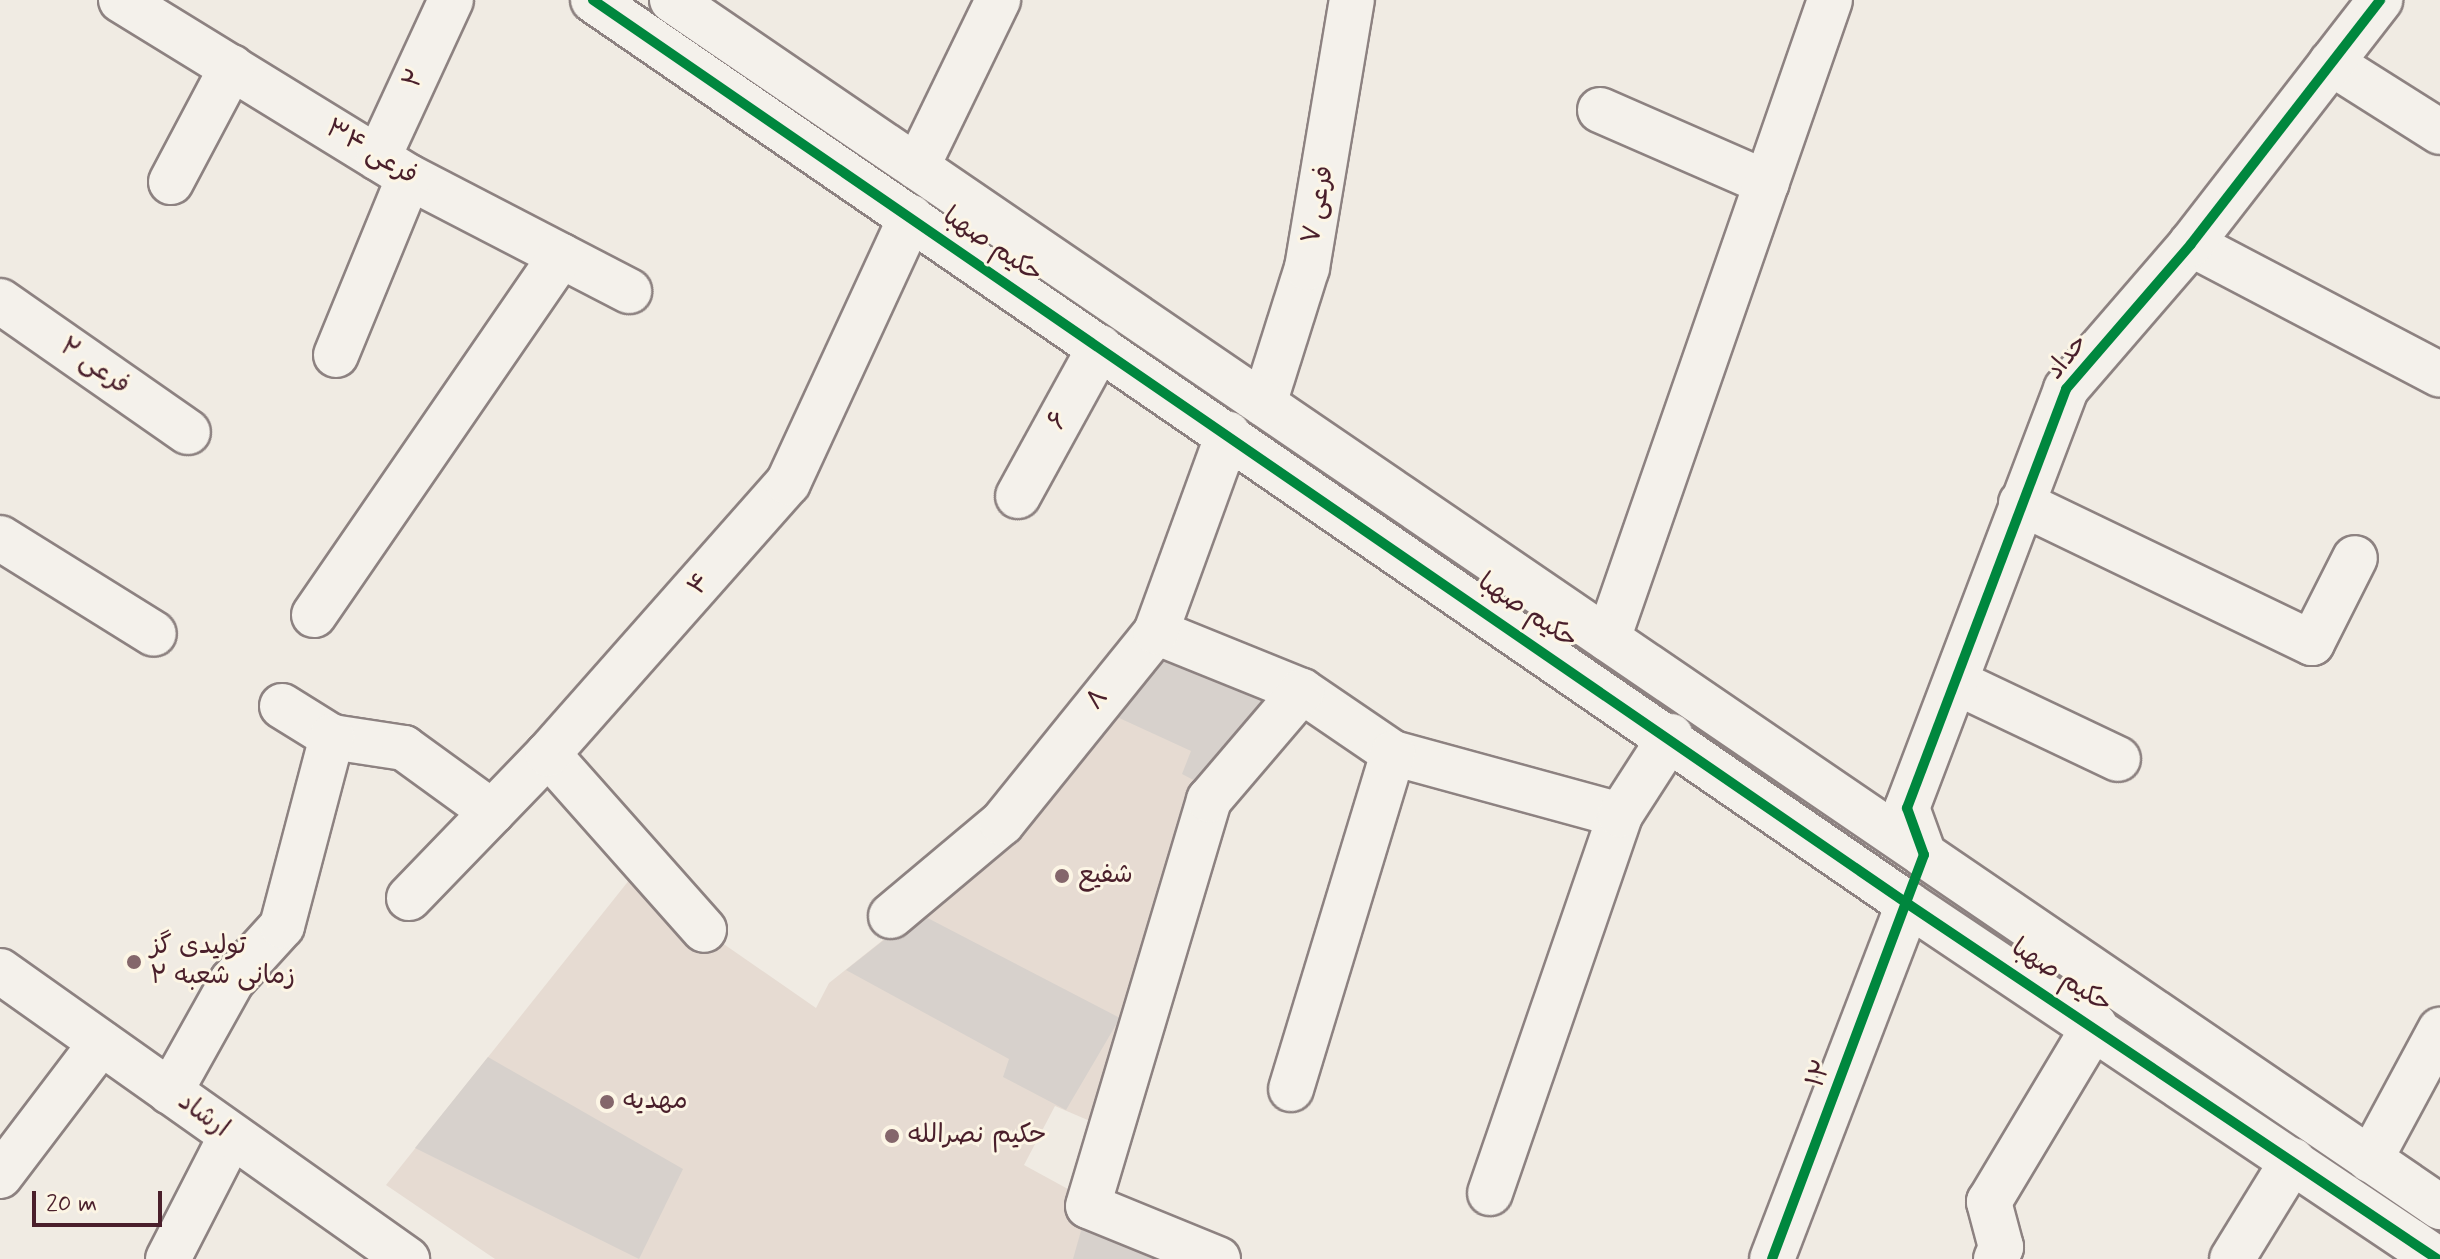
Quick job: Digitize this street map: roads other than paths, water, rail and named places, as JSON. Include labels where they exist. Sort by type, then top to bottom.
[{"type":"street","name":"فرعی ۳۴","points":[[121,0],[394,168],[629,291]]},
{"type":"street","name":"۲","points":[[336,355],[394,168],[451,0]]},
{"type":"street","name":"حکیم صهبا","points":[[593,0],[1671,736],[1908,904],[2095,1025],[2437,1259]]},
{"type":"street","name":"حکیم صهبا","points":[[672,0],[2370,1160],[2439,1204]]},
{"type":"street","points":[[917,167],[998,0]]},
{"type":"street","name":"فرعی ۷","points":[[1264,404],[1307,268],[1352,0]]},
{"type":"street","points":[[1608,639],[1830,0]]},
{"type":"street","name":"حداد","points":[[1924,855],[1907,808],[1958,683],[2021,503],[2066,389],[2191,244],[2380,0]]},
{"type":"street","points":[[2331,63],[2440,132]]},
{"type":"street","points":[[171,182],[232,67]]},
{"type":"street","points":[[1600,110],[1767,183]]},
{"type":"street","name":"۴","points":[[409,898],[548,754],[788,483],[911,217]]},
{"type":"street","points":[[2191,244],[2440,375]]},
{"type":"street","points":[[314,615],[561,256]]},
{"type":"street","name":"فرعی ۲","points":[[0,301],[188,432]]},
{"type":"street","name":"۶","points":[[1018,496],[1100,347]]},
{"type":"street","name":"۸","points":[[891,916],[1002,823],[1156,632],[1228,434]]},
{"type":"street","points":[[2021,503],[2312,643],[2355,558]]},
{"type":"street","points":[[0,538],[154,634]]},
{"type":"street","points":[[1156,632],[1302,691],[1393,753],[1620,815]]},
{"type":"street","points":[[1958,683],[2118,759]]},
{"type":"street","points":[[1218,1259],[1088,1206],[1209,800],[1302,691]]},
{"type":"street","points":[[282,706],[332,737],[404,748],[492,812]]},
{"type":"street","points":[[1490,1193],[1620,815],[1671,736]]},
{"type":"street","points":[[170,1092],[232,981],[282,926],[332,737]]},
{"type":"street","points":[[1291,1089],[1393,753]]},
{"type":"street","points":[[548,754],[704,930]]},
{"type":"street","name":"۱۲","points":[[1775,1258],[1924,855]]},
{"type":"street","name":"ارشاد","points":[[0,971],[407,1259]]},
{"type":"street","points":[[1996,1259],[2001,1247],[1989,1202],[2095,1025]]},
{"type":"street","points":[[2370,1160],[2440,1030]]},
{"type":"street","points":[[0,1176],[101,1043]]},
{"type":"street","points":[[168,1259],[231,1136]]},
{"type":"street","points":[[2232,1259],[2293,1160]]},
{"type":"place","name":"شفیع","points":[[1062,876]]},
{"type":"place","name":"تولیدی گز زمانی شعبه ۲","points":[[134,962]]},
{"type":"place","name":"مهدیه","points":[[607,1102]]},
{"type":"place","name":"حکیم نصرالله","points":[[892,1136]]}]
